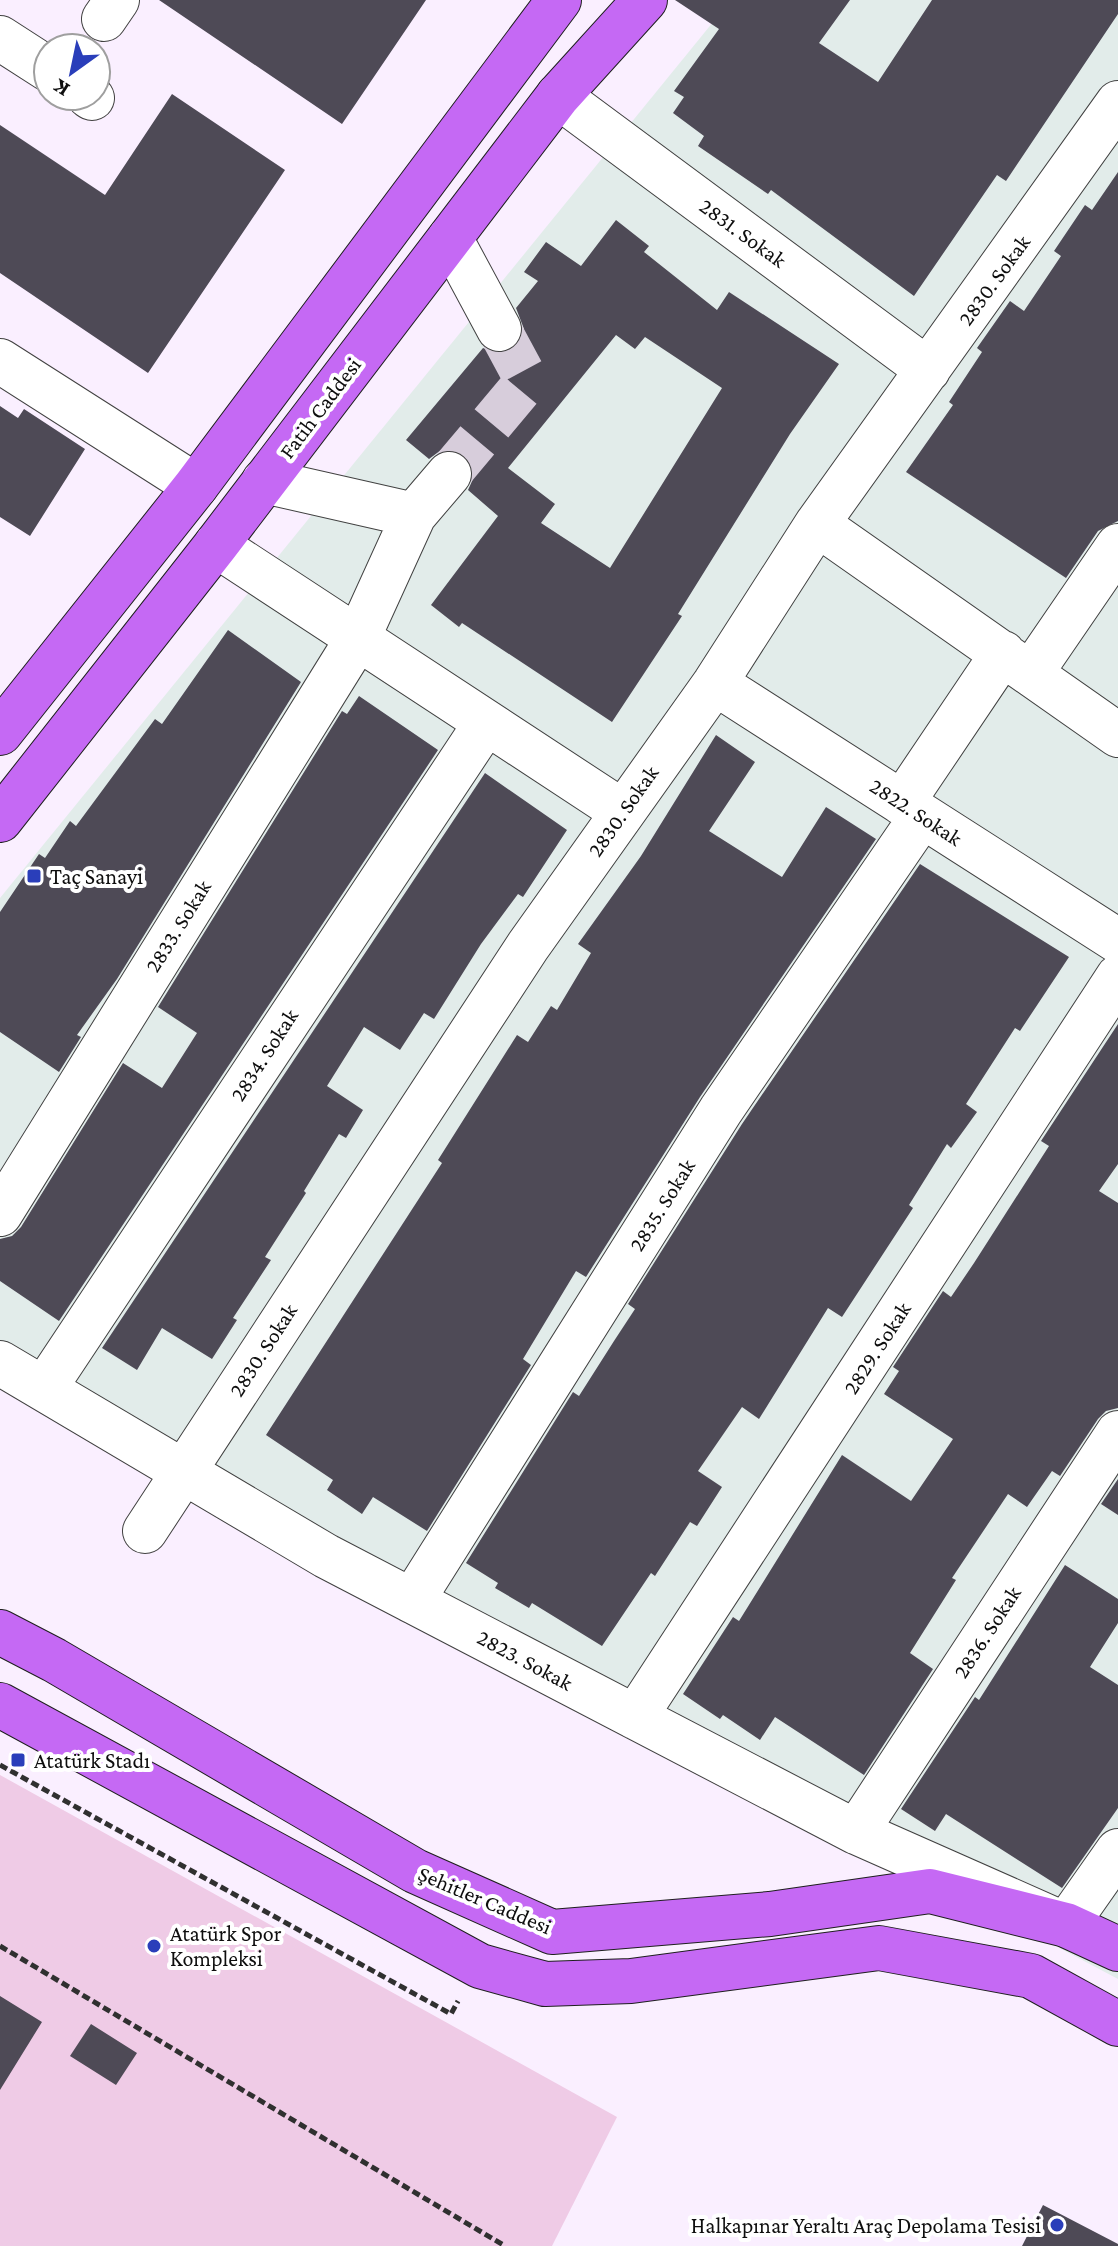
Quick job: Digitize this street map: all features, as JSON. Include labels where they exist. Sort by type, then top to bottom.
[{"type":"main road","points":[[0,733],[196,486],[559,0]]},
{"type":"main road","name":"Fatih Caddesi","points":[[0,820],[216,545],[558,96],[645,0]]},
{"type":"main road","name":"Şehitler Caddesi","points":[[0,1632],[54,1660],[415,1871],[552,1932],[770,1914],[930,1891],[1066,1925],[1118,1949]]},
{"type":"main road","points":[[0,1705],[480,1966],[545,1984],[631,1981],[879,1948],[1031,1976],[1118,2024]]},
{"type":"street","points":[[0,38],[32,59]]},
{"type":"street","name":"2831. Sokak","points":[[558,96],[928,370]]},
{"type":"street","name":"2830. Sokak","points":[[145,1531],[528,946],[715,683],[817,524],[1118,103]]},
{"type":"street","points":[[450,238],[499,329]]},
{"type":"street","points":[[0,361],[196,486]]},
{"type":"street","name":"2833. Sokak","points":[[0,1214],[358,638],[414,515],[449,474]]},
{"type":"street","points":[[264,481],[414,515]]},
{"type":"street","points":[[817,524],[1118,735]]},
{"type":"street","points":[[216,545],[623,812]]},
{"type":"street","name":"2835. Sokak","points":[[412,1601],[912,809],[1017,663],[1118,546]]},
{"type":"street","name":"2822. Sokak","points":[[715,683],[1118,941]]},
{"type":"street","name":"2834. Sokak","points":[[44,1389],[486,723]]},
{"type":"street","name":"2829. Sokak","points":[[635,1717],[1118,977]]},
{"type":"street","name":"2823. Sokak","points":[[0,1363],[326,1556],[856,1832],[1066,1925]]},
{"type":"street","name":"2836. Sokak","points":[[856,1832],[1118,1433]]},
{"type":"street","points":[[1066,1925],[1118,1851]]},
{"type":"path","points":[[0,1765],[451,2014],[480,1966]]},
{"type":"path","points":[[0,1946],[505,2246]]},
{"type":"shaded area","points":[[731,0],[1118,0],[1118,1979],[0,1387],[0,898]]},
{"type":"shaded area","name":"Atatürk Spor Kompleksi","points":[[0,1775],[617,2117],[552,2246],[0,2246]]},
{"type":"building","points":[[159,0],[426,0],[342,124]]},
{"type":"building","points":[[675,0],[850,0],[819,43],[878,82],[932,0],[1118,0],[1118,14],[1006,181],[997,175],[914,296],[771,190],[768,194],[698,146],[704,136],[673,113],[684,97],[674,91],[719,29]]},
{"type":"building","points":[[172,94],[285,170],[148,373],[0,273],[0,125],[105,195]]},
{"type":"building","points":[[1118,172],[1118,521],[1098,531],[1066,578],[906,472],[953,405],[949,402],[982,352],[977,348],[1010,301],[1024,311],[1061,256],[1054,251],[1085,205],[1092,210]]},
{"type":"building","points":[[616,220],[649,246],[644,252],[717,310],[729,292],[839,364],[790,434],[678,614],[682,616],[612,722],[462,623],[459,627],[431,605],[498,516],[468,490],[473,479],[473,466],[465,455],[454,450],[441,450],[429,459],[406,440],[483,348],[499,354],[511,351],[520,343],[524,329],[516,308],[538,281],[524,272],[546,242],[581,266]],"holes":[[[616,335],[635,349],[645,337],[722,388],[610,568],[541,523],[555,504],[508,468]]]},
{"type":"building","points":[[0,406],[18,418],[24,409],[85,449],[30,536],[0,517]]},
{"type":"building","points":[[228,630],[301,682],[117,979],[77,1035],[81,1037],[59,1072],[0,1032],[0,912],[39,854],[45,858],[70,821],[76,826],[155,719],[162,724]]},
{"type":"building","points":[[359,696],[438,750],[59,1321],[0,1281],[0,1239],[12,1236],[21,1227],[123,1063],[162,1088],[197,1033],[158,1007],[342,711],[347,714]]},
{"type":"building","points":[[716,735],[755,762],[709,831],[782,877],[826,807],[876,839],[700,1097],[586,1277],[576,1271],[523,1359],[531,1365],[427,1531],[373,1497],[362,1514],[327,1490],[333,1480],[266,1435],[442,1163],[438,1160],[517,1035],[528,1042],[551,1006],[557,1010],[591,953],[578,944],[641,856]]},
{"type":"building","points":[[485,773],[567,830],[523,897],[518,894],[481,944],[434,1019],[424,1013],[400,1050],[364,1027],[327,1086],[363,1110],[346,1138],[339,1134],[304,1191],[306,1193],[265,1257],[271,1260],[233,1318],[237,1320],[212,1359],[162,1328],[137,1370],[102,1348]]},
{"type":"building","points":[[920,864],[1069,957],[1020,1031],[1015,1028],[966,1104],[977,1112],[951,1148],[947,1144],[909,1205],[913,1208],[842,1317],[828,1308],[759,1419],[742,1407],[698,1471],[722,1487],[697,1526],[690,1522],[655,1576],[651,1573],[602,1646],[532,1603],[529,1608],[495,1588],[498,1583],[466,1563],[573,1392],[579,1396],[635,1309],[628,1304],[742,1124]]},
{"type":"building","points":[[1118,1024],[1118,1164],[1099,1191],[1118,1203],[1118,1408],[1106,1411],[1098,1419],[1060,1476],[1052,1471],[1027,1507],[1008,1494],[952,1578],[956,1580],[910,1653],[933,1669],[864,1775],[775,1717],[760,1740],[723,1715],[720,1719],[683,1694],[733,1617],[739,1621],[842,1455],[911,1501],[953,1439],[884,1394],[899,1371],[893,1367],[943,1291],[951,1297],[974,1263],[1049,1146],[1041,1141]]},
{"type":"building","points":[[1118,1479],[1118,1515],[1101,1504]]},
{"type":"building","points":[[1065,1565],[1118,1599],[1118,1623],[1090,1667],[1118,1685],[1118,1808],[1062,1888],[946,1814],[935,1831],[901,1809],[975,1697],[979,1700]]},
{"type":"building","points":[[0,1996],[42,2022],[0,2090]]},
{"type":"building","points":[[91,2024],[137,2053],[116,2085],[70,2056]]},
{"type":"building","name":"Halkapınar Yeraltı Araç Depolama Tesisi","points":[[1043,2205],[1118,2244],[1118,2246],[1022,2246]]},
{"type":"tunnel","points":[[449,474],[527,381],[499,329]]},
{"type":"place","name":"Taç Sanayi","points":[[34,876]]},
{"type":"place","name":"Atatürk Stadı","points":[[18,1760]]},
{"type":"place","name":"Atatürk Spor Kompleksi","points":[[154,1946]]},
{"type":"place","name":"Halkapınar Yeraltı Araç Depolama Tesisi","points":[[1057,2225]]}]
